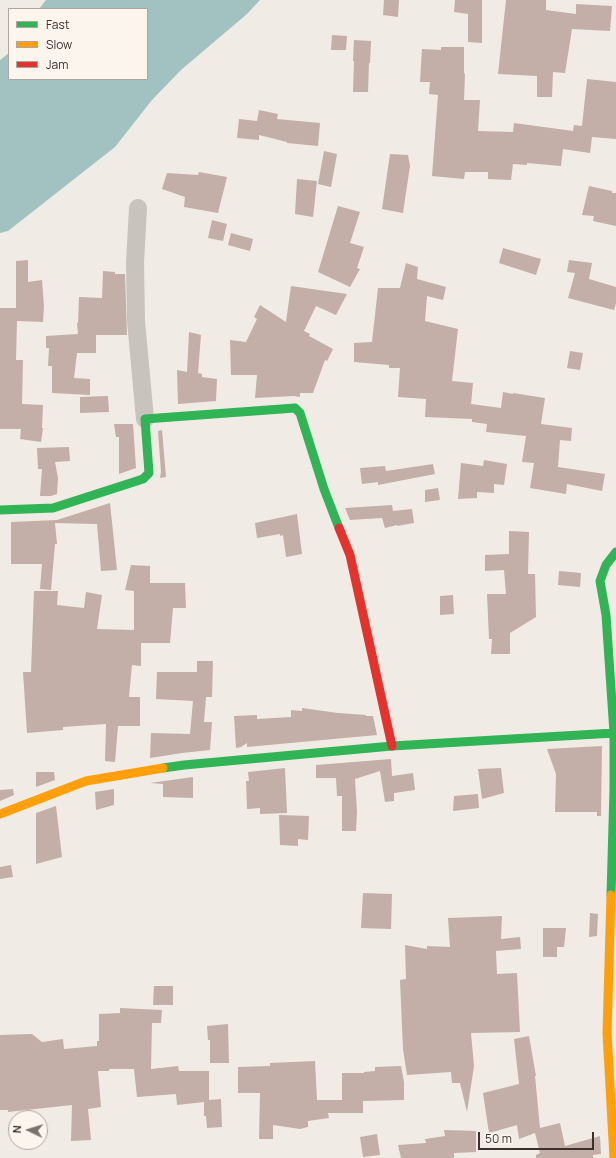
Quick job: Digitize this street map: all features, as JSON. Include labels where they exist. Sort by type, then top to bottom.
[{"type":"street","points":[[0,510],[53,508],[143,479],[149,473],[136,321],[135,264],[138,208]]},
{"type":"street","points":[[145,419],[289,408],[295,408],[300,414],[324,489],[350,554],[392,746]]},
{"type":"street","points":[[614,1158],[611,1033],[615,790],[614,733],[606,614],[600,581],[606,565],[616,552]]},
{"type":"street","points":[[0,814],[86,781],[184,764],[392,746],[614,733]]},
{"type":"water","points":[[46,0],[260,0],[247,14],[181,70],[152,100],[115,147],[8,231],[0,233],[0,60],[8,54],[8,80],[148,80],[148,8],[40,8]]},
{"type":"building","points":[[384,0],[399,0],[398,17],[383,15]]},
{"type":"building","points":[[455,0],[482,0],[482,43],[468,42],[468,14],[454,12]]},
{"type":"building","points":[[506,0],[546,0],[546,10],[576,14],[576,4],[612,6],[610,31],[572,29],[565,73],[553,72],[552,97],[537,97],[537,76],[498,74]]},
{"type":"building","points":[[332,35],[347,36],[346,50],[331,50]]},
{"type":"building","points":[[354,40],[371,41],[368,92],[353,92]]},
{"type":"building","points":[[441,47],[464,47],[464,100],[480,100],[478,131],[513,132],[514,123],[573,131],[574,125],[582,126],[587,79],[616,82],[616,139],[592,137],[590,153],[563,149],[561,166],[527,163],[527,165],[513,164],[511,180],[488,179],[488,172],[465,172],[464,179],[432,176],[438,95],[429,94],[430,82],[420,82],[422,49],[441,50]]},
{"type":"building","points":[[259,110],[278,114],[277,119],[320,123],[318,146],[287,143],[259,135],[259,140],[237,138],[239,119],[257,121]]},
{"type":"building","points":[[324,151],[337,154],[331,187],[318,184]]},
{"type":"building","points":[[390,154],[408,155],[410,166],[403,213],[382,209]]},
{"type":"building","points":[[199,172],[227,177],[218,213],[184,207],[185,197],[162,189],[167,173],[198,175]]},
{"type":"building","points":[[297,179],[317,181],[313,217],[295,214]]},
{"type":"building","points":[[589,186],[616,193],[616,226],[593,221],[594,216],[582,215]]},
{"type":"building","points":[[338,206],[360,212],[350,243],[364,247],[357,268],[360,269],[350,287],[318,272]]},
{"type":"building","points":[[212,220],[227,224],[223,241],[208,238]]},
{"type":"building","points":[[231,233],[253,239],[250,251],[228,245]]},
{"type":"building","points":[[503,248],[541,259],[536,275],[499,263]]},
{"type":"building","points":[[28,260],[28,282],[42,280],[44,306],[43,322],[17,321],[16,360],[23,360],[22,404],[43,405],[43,428],[41,442],[20,439],[21,429],[0,429],[0,308],[16,308],[16,261]]},
{"type":"building","points":[[569,260],[592,263],[589,279],[616,287],[616,303],[614,310],[568,298],[575,273],[567,272]]},
{"type":"building","points":[[406,263],[418,267],[417,279],[446,287],[443,300],[427,296],[425,321],[458,329],[452,381],[473,383],[471,404],[501,408],[503,392],[545,398],[541,424],[572,428],[571,441],[560,440],[558,467],[605,474],[602,491],[567,484],[566,494],[530,488],[534,463],[522,462],[526,436],[486,432],[487,424],[472,422],[472,419],[425,417],[426,399],[398,397],[400,368],[389,368],[389,365],[354,362],[354,343],[372,342],[378,288],[400,288]]},
{"type":"building","points":[[103,271],[115,272],[115,274],[125,274],[127,335],[96,335],[96,353],[77,353],[74,378],[90,379],[90,395],[52,393],[52,366],[48,366],[49,348],[46,348],[46,336],[78,334],[77,323],[79,297],[102,298]]},
{"type":"building","points":[[291,286],[347,294],[336,315],[316,306],[304,331],[310,334],[309,336],[333,349],[327,361],[325,360],[313,393],[300,393],[300,397],[255,398],[257,375],[231,375],[230,340],[246,342],[257,319],[254,317],[260,305],[286,322]]},
{"type":"building","points":[[189,332],[201,335],[198,373],[202,374],[202,377],[217,379],[216,401],[178,404],[177,370],[187,372]]},
{"type":"building","points":[[570,351],[583,353],[580,370],[567,368]]},
{"type":"building","points":[[108,396],[109,412],[80,413],[80,397]]},
{"type":"building","points":[[114,424],[133,424],[136,468],[119,474],[119,437],[116,437]]},
{"type":"building","points":[[162,430],[166,477],[160,478],[161,472],[158,431]]},
{"type":"building","points":[[69,447],[70,461],[55,462],[58,478],[57,494],[51,496],[40,496],[42,469],[38,469],[37,448]]},
{"type":"building","points":[[484,460],[507,464],[504,485],[494,484],[494,493],[477,492],[477,498],[458,499],[461,463],[483,466]]},
{"type":"building","points":[[433,464],[435,474],[378,485],[378,482],[362,484],[360,468],[385,466],[386,471]]},
{"type":"building","points":[[438,488],[440,500],[425,502],[425,490]]},
{"type":"building","points":[[110,503],[117,570],[101,571],[97,524],[55,523],[57,544],[55,544],[51,590],[40,589],[42,564],[11,564],[11,522],[57,520]]},
{"type":"building","points":[[392,505],[393,511],[412,509],[414,523],[385,528],[382,518],[350,520],[345,508]]},
{"type":"building","points":[[297,514],[302,554],[286,557],[283,535],[280,536],[280,534],[257,538],[255,523]]},
{"type":"building","points":[[509,531],[529,532],[528,574],[535,574],[536,617],[510,633],[510,654],[491,654],[492,639],[489,639],[487,594],[506,594],[504,570],[485,571],[485,555],[509,554]]},
{"type":"building","points":[[131,565],[150,566],[150,583],[185,583],[186,608],[173,608],[170,643],[141,643],[141,666],[132,665],[129,697],[140,697],[140,726],[118,726],[115,762],[105,761],[106,724],[63,727],[63,730],[27,733],[23,672],[31,672],[34,591],[58,591],[57,605],[84,608],[86,592],[102,595],[97,629],[134,630],[134,591],[125,590]]},
{"type":"building","points":[[559,571],[581,573],[580,587],[558,585]]},
{"type":"building","points":[[453,595],[454,614],[440,615],[440,596]]},
{"type":"building","points":[[197,661],[213,661],[212,697],[206,697],[204,722],[212,722],[210,750],[150,758],[151,733],[190,734],[193,701],[156,699],[157,672],[197,672]]},
{"type":"building","points":[[302,708],[373,716],[377,735],[247,747],[247,743],[236,748],[234,716],[257,715],[257,719],[291,717],[291,710],[302,711]]},
{"type":"building","points":[[602,746],[601,816],[597,816],[597,812],[555,812],[556,774],[547,749]]},
{"type":"building","points":[[391,759],[392,776],[413,773],[415,790],[394,793],[394,801],[385,802],[380,771],[355,779],[357,812],[356,831],[342,831],[342,796],[337,796],[336,778],[316,778],[316,765]]},
{"type":"building","points":[[285,768],[287,813],[260,814],[260,808],[247,809],[246,781],[249,781],[248,772]]},
{"type":"building","points":[[501,768],[504,793],[482,799],[478,769]]},
{"type":"building","points":[[36,772],[54,772],[55,780],[36,787]]},
{"type":"building","points":[[193,777],[193,798],[163,797],[163,784],[150,783]]},
{"type":"building","points":[[13,789],[14,795],[0,801],[0,790]]},
{"type":"building","points":[[114,789],[114,805],[96,810],[95,792]]},
{"type":"building","points":[[478,794],[479,808],[453,811],[454,796]]},
{"type":"building","points":[[56,806],[62,857],[36,864],[36,813]]},
{"type":"building","points":[[279,815],[309,816],[308,840],[298,839],[298,846],[280,845]]},
{"type":"building","points":[[11,865],[13,877],[0,879],[0,867]]},
{"type":"building","points":[[363,893],[392,894],[391,929],[361,928]]},
{"type":"building","points":[[590,913],[598,914],[597,936],[589,937]]},
{"type":"building","points":[[502,916],[501,939],[520,937],[521,949],[496,951],[497,974],[517,973],[520,1032],[471,1033],[474,1066],[467,1112],[460,1083],[452,1083],[451,1072],[407,1075],[403,1049],[400,980],[406,979],[405,945],[427,949],[427,946],[450,947],[448,918]]},
{"type":"building","points":[[543,928],[566,928],[564,947],[557,947],[557,957],[543,957]]},
{"type":"building","points":[[154,986],[173,986],[173,1005],[153,1005]]},
{"type":"building","points":[[120,1008],[162,1010],[161,1023],[152,1023],[151,1069],[178,1066],[179,1071],[209,1071],[209,1100],[221,1099],[222,1127],[207,1128],[206,1116],[204,1116],[204,1102],[177,1105],[176,1094],[137,1097],[134,1069],[109,1069],[109,1071],[98,1071],[101,1107],[88,1109],[91,1140],[71,1141],[72,1105],[26,1110],[0,1110],[0,1035],[32,1034],[42,1042],[63,1039],[64,1049],[97,1046],[97,1041],[99,1041],[99,1014],[120,1013]]},
{"type":"building","points":[[228,1024],[229,1063],[210,1063],[210,1040],[208,1040],[207,1026]]},
{"type":"building","points":[[529,1036],[536,1076],[540,1128],[560,1123],[565,1146],[600,1136],[601,1154],[593,1155],[593,1158],[536,1158],[536,1155],[540,1153],[535,1133],[519,1139],[517,1125],[489,1133],[483,1093],[519,1084],[514,1039]]},
{"type":"building","points":[[315,1061],[317,1100],[342,1100],[342,1073],[364,1073],[375,1071],[375,1067],[401,1066],[404,1082],[404,1100],[363,1101],[363,1113],[328,1113],[329,1118],[308,1121],[308,1127],[300,1129],[273,1125],[273,1139],[259,1139],[260,1093],[238,1093],[238,1067],[270,1066],[270,1063]]},
{"type":"building","points":[[444,1130],[476,1131],[476,1152],[454,1153],[454,1158],[401,1158],[398,1145],[426,1143],[425,1139],[445,1136]]},
{"type":"building","points":[[377,1134],[380,1155],[363,1157],[360,1137]]},
{"type":"traffic: fast","points":[[0,510],[53,508],[143,479],[149,473],[145,419],[295,408],[300,413],[324,489],[339,528]]},
{"type":"traffic: fast","points":[[611,895],[614,733],[606,615],[600,581],[606,565],[616,552]]},
{"type":"traffic: fast","points":[[163,768],[392,746],[614,733]]},
{"type":"traffic: slow","points":[[0,814],[86,781],[163,768]]},
{"type":"traffic: slow","points":[[611,895],[607,1033],[614,1158]]},
{"type":"traffic: jam","points":[[339,528],[350,555],[392,746]]}]
